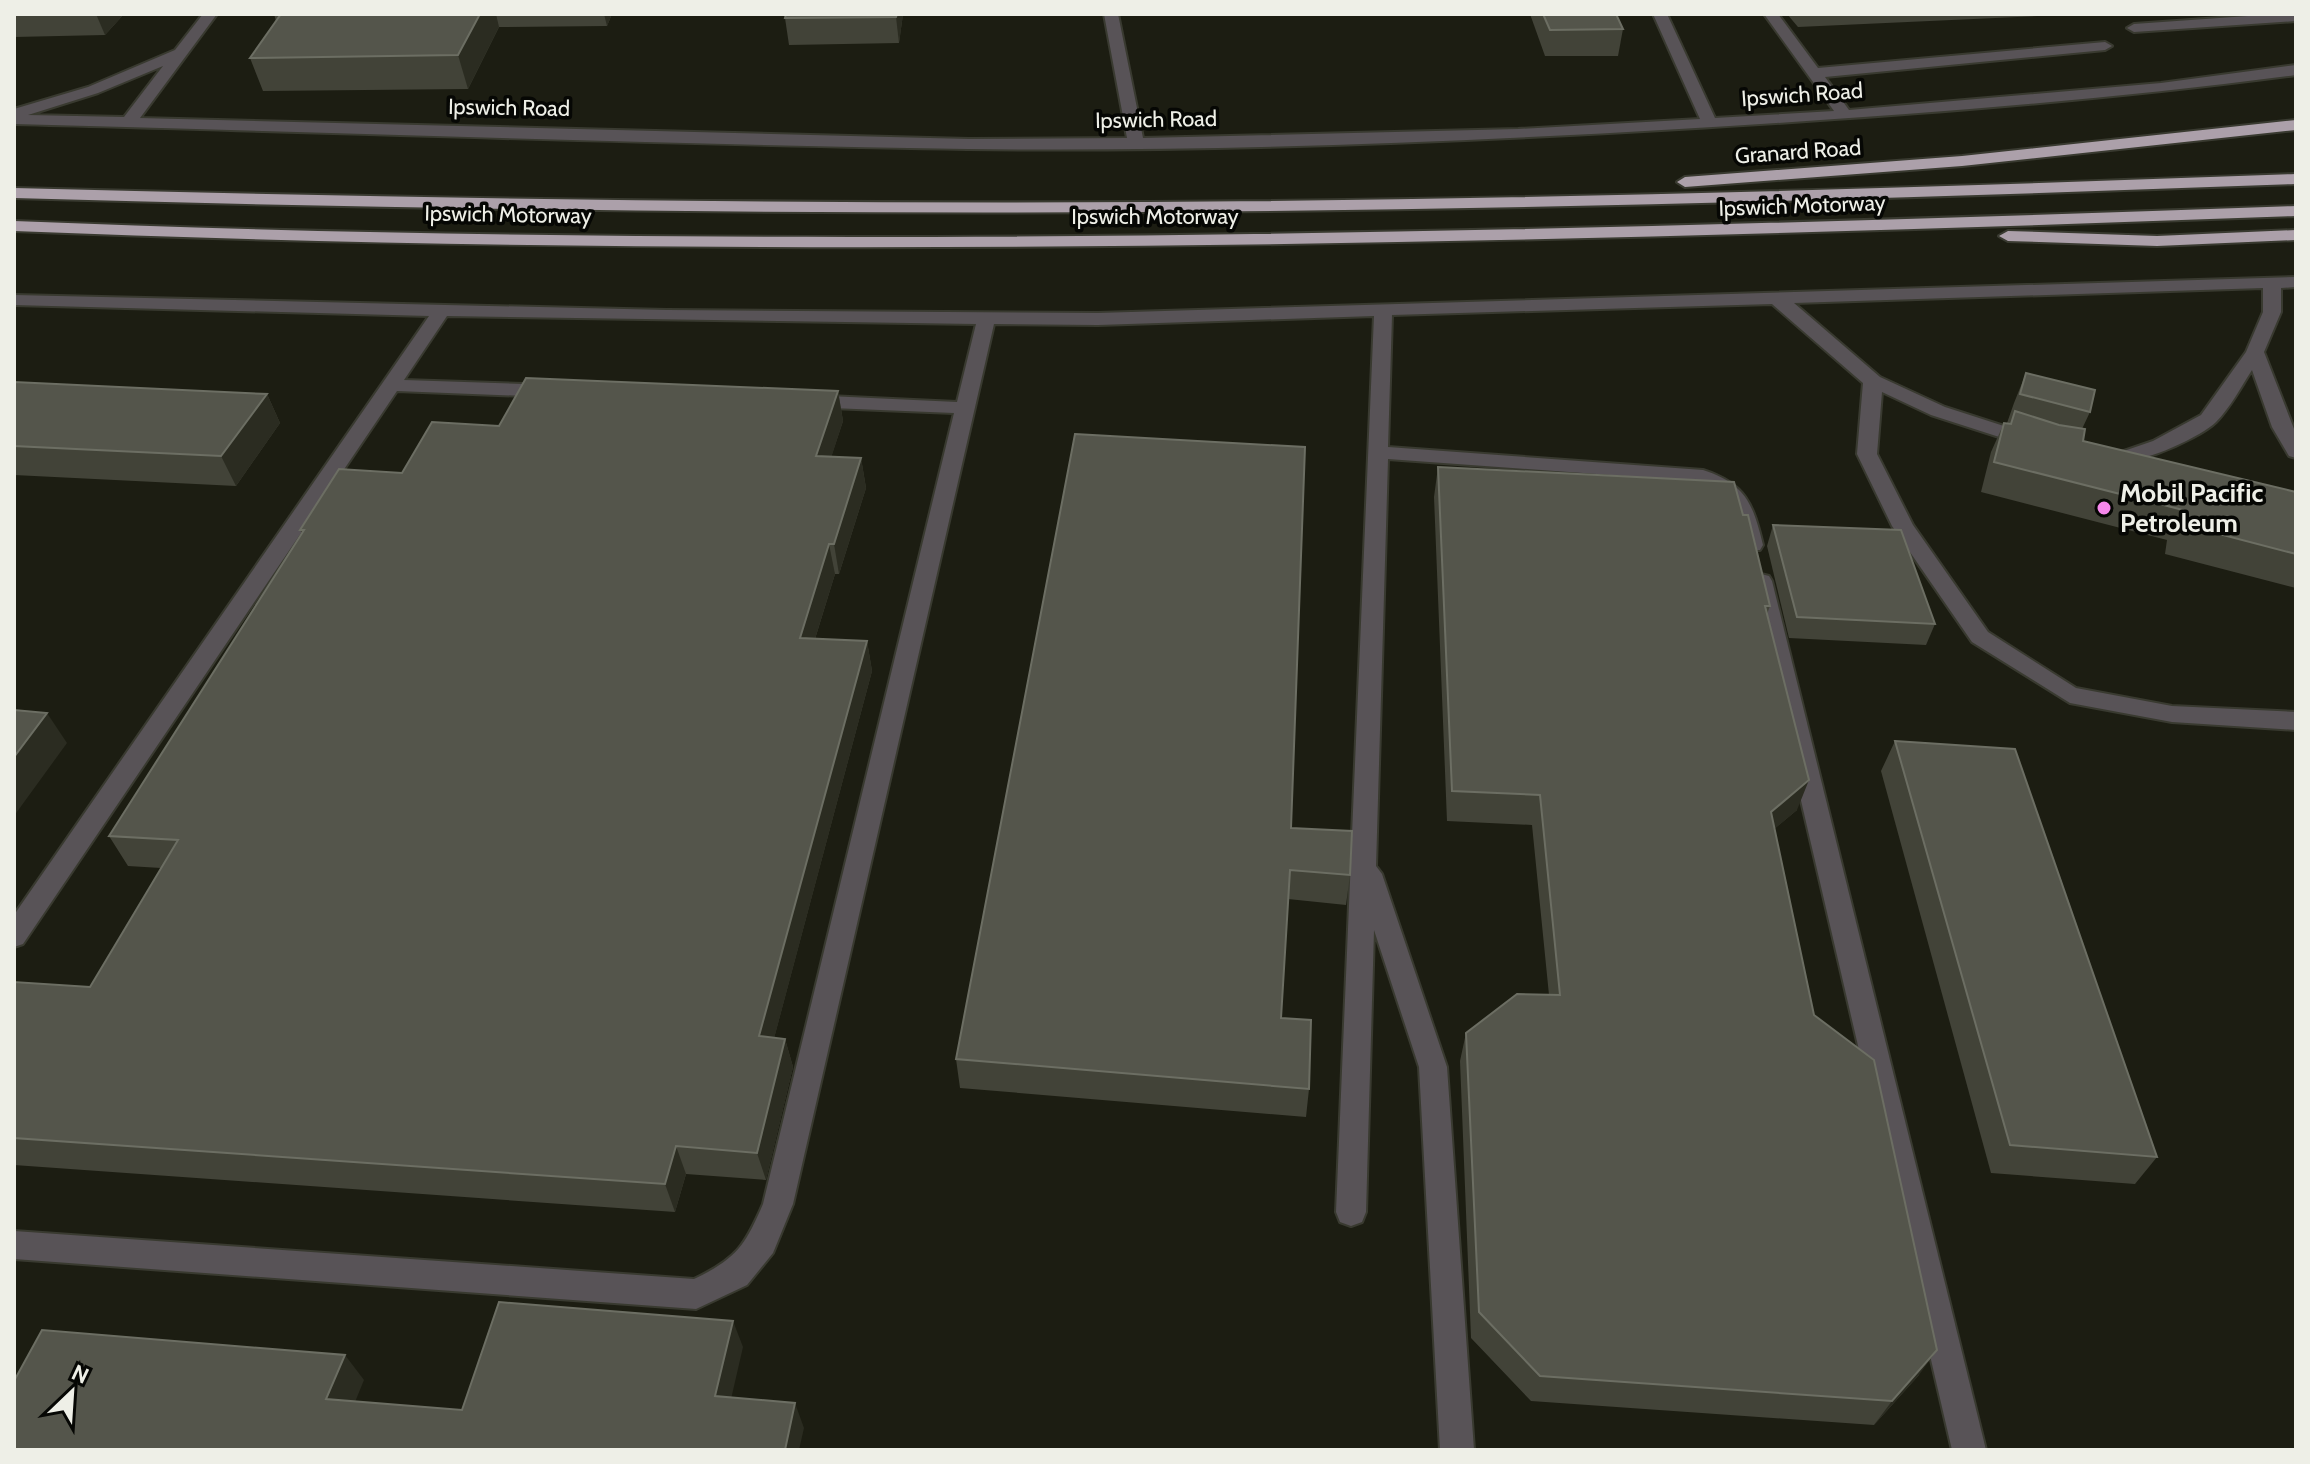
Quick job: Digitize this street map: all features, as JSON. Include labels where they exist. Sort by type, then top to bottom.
[{"type":"highway","name":"Granard Road","points":[[1303,208],[1962,161],[2296,125]]},
{"type":"highway","name":"Ipswich Motorway","points":[[14,193],[680,207],[1303,208],[2296,179]]},
{"type":"highway","name":"Ipswich Motorway","points":[[14,226],[611,240],[911,241],[1473,237],[1794,230],[2296,211]]},
{"type":"highway","points":[[1794,230],[2157,241],[2296,235]]},
{"type":"street","points":[[129,122],[210,14]]},
{"type":"street","points":[[1111,14],[1136,144]]},
{"type":"street","points":[[1660,14],[1710,124]]},
{"type":"street","points":[[1771,14],[1845,115]]},
{"type":"street","points":[[2134,28],[2296,17]]},
{"type":"street","points":[[1814,73],[2105,46]]},
{"type":"street","points":[[14,116],[93,90],[179,54]]},
{"type":"street","name":"Ipswich Road","points":[[14,116],[129,122],[969,144],[1136,144],[1518,134],[1710,124],[2161,88],[2296,70]]},
{"type":"street","points":[[2081,452],[2122,458],[2160,445],[2208,419],[2255,352],[2272,312],[2272,282]]},
{"type":"street","points":[[14,300],[986,319],[2296,282]]},
{"type":"street","points":[[1778,299],[1873,381],[1938,411],[2054,448]]},
{"type":"street","points":[[14,936],[442,310]]},
{"type":"street","points":[[1351,1212],[1383,310]]},
{"type":"street","points":[[14,1245],[696,1294],[736,1275],[762,1243],[778,1204],[986,319]]},
{"type":"street","points":[[2255,352],[2282,427],[2296,452]]},
{"type":"street","points":[[1873,381],[1867,454],[1903,526],[1980,637],[2070,695],[2172,714],[2296,721]]},
{"type":"street","points":[[391,385],[566,392]]},
{"type":"street","points":[[790,401],[965,408]]},
{"type":"street","points":[[1378,452],[1696,475],[1716,481],[1734,492],[1743,507],[1969,1450]]},
{"type":"street","points":[[1364,856],[1433,1067],[1457,1450]]},
{"type":"building","points":[[281,14],[480,14],[458,55],[250,58]]},
{"type":"building","points":[[786,14],[897,14],[896,17],[785,18]]},
{"type":"building","points":[[1543,14],[1616,14],[1623,29],[1550,30]]},
{"type":"building","points":[[2026,373],[2095,390],[2090,412],[2020,394]]},
{"type":"building","points":[[526,378],[838,391],[816,456],[861,458],[834,544],[829,544],[800,638],[867,641],[759,1036],[785,1039],[757,1153],[676,1146],[665,1184],[14,1138],[14,982],[90,987],[178,840],[109,836],[304,530],[300,530],[339,469],[402,473],[432,422],[499,426]]},
{"type":"building","points":[[14,382],[267,394],[221,456],[14,446]]},
{"type":"building","points":[[2015,411],[2059,425],[2085,429],[2083,441],[2296,492],[2296,554],[2181,524],[2183,510],[1994,462],[2004,423],[2011,424]]},
{"type":"building","points":[[1075,434],[1305,447],[1291,828],[1352,831],[1350,875],[1290,870],[1281,1018],[1311,1020],[1309,1089],[956,1059]]},
{"type":"building","points":[[1438,467],[1734,482],[1743,515],[1748,515],[1770,606],[1765,606],[1809,780],[1771,812],[1814,1015],[1874,1060],[1937,1350],[1892,1401],[1540,1376],[1479,1312],[1466,1033],[1517,994],[1560,995],[1540,795],[1452,791]]},
{"type":"building","points":[[1773,525],[1901,530],[1935,624],[1797,617]]},
{"type":"building","points":[[14,710],[47,713],[14,757]]},
{"type":"building","points":[[1895,741],[2015,749],[2157,1157],[2010,1145]]},
{"type":"building","points":[[499,1302],[733,1321],[715,1396],[795,1403],[785,1450],[14,1450],[14,1381],[42,1330],[345,1355],[326,1399],[462,1410]]},
{"type":"place","name":"Mobil Pacific Petroleum","points":[[2104,508]]}]
